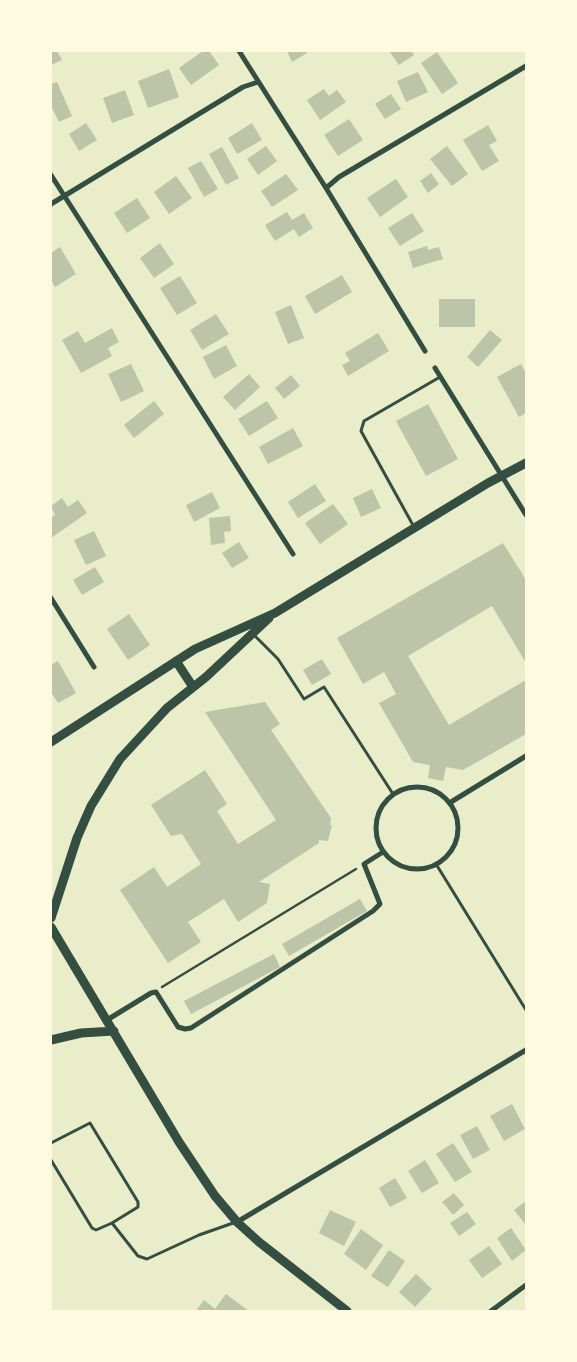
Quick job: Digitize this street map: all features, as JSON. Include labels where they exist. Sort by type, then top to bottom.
[{"type":"main road","points":[[51,742],[195,649],[276,612],[501,476],[526,463]]},
{"type":"main road","points":[[51,918],[77,838],[91,806],[106,781],[137,739],[167,708],[193,688],[276,612]]},
{"type":"main road","points":[[176,661],[193,688]]},
{"type":"main road","points":[[51,927],[191,1162],[237,1222],[258,1242],[347,1311]]},
{"type":"main road","points":[[51,1040],[81,1033],[114,1031]]},
{"type":"street","points":[[239,51],[326,188],[425,351]]},
{"type":"street","points":[[326,188],[339,177],[526,66]]},
{"type":"street","points":[[51,204],[244,87],[258,82]]},
{"type":"street","points":[[51,175],[293,554]]},
{"type":"street","points":[[435,368],[526,515]]},
{"type":"street","points":[[51,598],[94,667]]},
{"type":"street","points":[[451,802],[526,756]]},
{"type":"street","points":[[413,786],[434,789],[451,802],[459,823],[456,844],[442,862],[422,870],[400,866],[383,852],[375,832],[379,810],[393,794],[413,786]]},
{"type":"street","points":[[108,1020],[151,993],[156,992],[178,1027],[191,1028],[373,911],[380,904],[364,864],[383,852]]},
{"type":"street","points":[[237,1222],[526,1050]]},
{"type":"street","points":[[491,1311],[526,1285]]},
{"type":"lane","points":[[414,528],[362,431],[364,421],[440,377]]},
{"type":"lane","points":[[253,634],[278,659],[304,699],[324,688],[393,794]]},
{"type":"lane","points":[[436,864],[526,1010]]},
{"type":"lane","points":[[51,1143],[87,1123],[91,1125],[139,1204],[112,1223],[96,1230],[92,1228],[51,1160]]},
{"type":"lane","points":[[112,1223],[138,1256],[147,1259],[199,1235],[237,1222]]},
{"type":"path","points":[[156,992],[167,982],[364,864]]},
{"type":"building","points":[[51,51],[57,51],[62,60],[51,65]]},
{"type":"building","points":[[203,51],[209,51],[219,65],[191,85],[179,68]]},
{"type":"building","points":[[287,51],[306,51],[307,53],[292,62]]},
{"type":"building","points":[[389,51],[411,51],[414,55],[399,65]]},
{"type":"building","points":[[437,52],[458,83],[442,94],[421,63]]},
{"type":"building","points":[[169,69],[179,97],[148,108],[138,81]]},
{"type":"building","points":[[418,72],[428,92],[406,102],[397,81]]},
{"type":"building","points":[[57,82],[72,116],[59,122],[51,106],[51,84]]},
{"type":"building","points":[[324,89],[329,96],[337,90],[346,102],[320,120],[307,100]]},
{"type":"building","points":[[125,90],[134,115],[112,123],[103,98]]},
{"type":"building","points":[[391,94],[401,109],[385,119],[375,104]]},
{"type":"building","points":[[349,119],[363,140],[338,156],[324,135]]},
{"type":"building","points":[[86,123],[97,140],[79,151],[69,134]]},
{"type":"building","points":[[252,123],[262,140],[237,154],[228,138]]},
{"type":"building","points":[[488,125],[497,141],[489,145],[499,161],[482,171],[463,140]]},
{"type":"building","points":[[266,146],[277,161],[258,175],[247,159]]},
{"type":"building","points":[[447,146],[468,174],[452,186],[430,159]]},
{"type":"building","points":[[222,147],[239,178],[226,185],[209,154]]},
{"type":"building","points":[[201,161],[218,189],[204,197],[188,168]]},
{"type":"building","points":[[431,173],[439,184],[428,193],[420,181]]},
{"type":"building","points":[[286,174],[298,190],[272,207],[261,191]]},
{"type":"building","points":[[176,176],[192,198],[169,214],[154,192]]},
{"type":"building","points":[[396,179],[408,197],[380,217],[367,198]]},
{"type":"building","points":[[137,198],[150,218],[127,233],[114,213]]},
{"type":"building","points":[[287,212],[292,220],[304,213],[313,228],[299,237],[294,229],[275,241],[265,225]]},
{"type":"building","points":[[412,213],[424,231],[400,246],[388,228]]},
{"type":"building","points":[[160,243],[174,264],[154,278],[140,258]]},
{"type":"building","points":[[427,246],[428,250],[439,247],[443,259],[413,268],[408,252]]},
{"type":"building","points":[[60,247],[76,274],[55,287],[51,280],[51,253]]},
{"type":"building","points":[[342,275],[352,292],[315,314],[305,296]]},
{"type":"building","points":[[180,276],[197,303],[177,315],[160,288]]},
{"type":"building","points":[[439,299],[475,299],[475,327],[439,327]]},
{"type":"building","points":[[291,305],[304,338],[288,344],[275,312]]},
{"type":"building","points":[[216,314],[229,334],[202,350],[190,330]]},
{"type":"building","points":[[112,328],[119,342],[108,348],[112,356],[81,373],[62,340],[78,331],[85,343]]},
{"type":"building","points":[[490,330],[502,340],[478,367],[467,357]]},
{"type":"building","points":[[378,333],[389,351],[348,376],[342,365],[350,361],[345,353]]},
{"type":"building","points":[[226,345],[237,366],[214,379],[203,357]]},
{"type":"building","points":[[131,364],[144,391],[121,402],[108,374]]},
{"type":"building","points":[[521,364],[526,373],[526,413],[519,417],[497,377]]},
{"type":"building","points":[[249,374],[260,387],[235,410],[223,397]]},
{"type":"building","points":[[291,375],[300,386],[284,399],[275,388]]},
{"type":"building","points":[[154,401],[164,414],[134,438],[124,425]]},
{"type":"building","points":[[267,401],[278,418],[249,436],[238,419]]},
{"type":"building","points":[[428,404],[458,459],[426,476],[396,421]]},
{"type":"building","points":[[293,428],[303,446],[268,464],[259,447]]},
{"type":"building","points":[[315,484],[326,501],[298,518],[288,502]]},
{"type":"building","points":[[372,489],[381,508],[361,517],[353,498]]},
{"type":"building","points":[[212,492],[220,508],[194,522],[186,505]]},
{"type":"building","points":[[62,498],[68,507],[78,500],[87,513],[51,538],[51,517],[55,515],[51,506]]},
{"type":"building","points":[[333,504],[348,524],[320,544],[305,523]]},
{"type":"building","points":[[230,516],[231,531],[224,532],[225,543],[211,545],[209,518]]},
{"type":"building","points":[[94,531],[106,556],[86,565],[74,540]]},
{"type":"building","points":[[239,542],[249,558],[232,568],[222,553]]},
{"type":"building","points":[[503,543],[526,580],[526,663],[492,606],[408,656],[449,725],[526,680],[526,734],[463,770],[446,767],[443,781],[428,778],[430,765],[413,762],[379,703],[396,694],[384,672],[363,684],[337,638]]},
{"type":"building","points":[[95,567],[104,582],[82,595],[73,580]]},
{"type":"building","points":[[129,614],[150,645],[128,660],[107,629]]},
{"type":"building","points":[[322,659],[331,674],[312,685],[303,670]]},
{"type":"building","points":[[58,661],[76,693],[58,703],[51,692],[51,665]]},
{"type":"building","points":[[265,702],[280,724],[271,730],[331,818],[330,825],[332,825],[328,841],[319,840],[319,843],[259,882],[270,884],[267,903],[238,922],[224,899],[188,922],[201,942],[168,963],[120,890],[154,867],[167,887],[201,864],[182,834],[171,836],[151,805],[205,770],[227,804],[217,811],[238,844],[276,820],[205,712]]},
{"type":"building","points":[[360,899],[367,911],[289,956],[282,944]]},
{"type":"building","points":[[274,954],[280,967],[191,1014],[184,1001]]},
{"type":"building","points":[[512,1104],[525,1129],[504,1141],[490,1116]]},
{"type":"building","points":[[477,1126],[490,1150],[473,1159],[460,1135]]},
{"type":"building","points":[[453,1143],[472,1172],[455,1182],[436,1154]]},
{"type":"building","points":[[425,1160],[439,1183],[422,1193],[408,1171]]},
{"type":"building","points":[[395,1178],[407,1198],[390,1207],[379,1188]]},
{"type":"building","points":[[454,1193],[464,1205],[453,1215],[442,1202]]},
{"type":"building","points":[[526,1201],[526,1225],[514,1210]]},
{"type":"building","points":[[330,1210],[356,1222],[344,1246],[319,1233]]},
{"type":"building","points":[[467,1212],[476,1224],[459,1236],[450,1223]]},
{"type":"building","points":[[511,1228],[526,1250],[512,1261],[497,1238]]},
{"type":"building","points":[[361,1229],[383,1245],[366,1270],[344,1254]]},
{"type":"building","points":[[489,1246],[502,1264],[482,1278],[469,1260]]},
{"type":"building","points":[[389,1250],[405,1261],[388,1287],[371,1276]]},
{"type":"building","points":[[416,1274],[432,1289],[415,1307],[399,1292]]},
{"type":"building","points":[[226,1294],[249,1311],[196,1311],[204,1300],[215,1309]]}]
